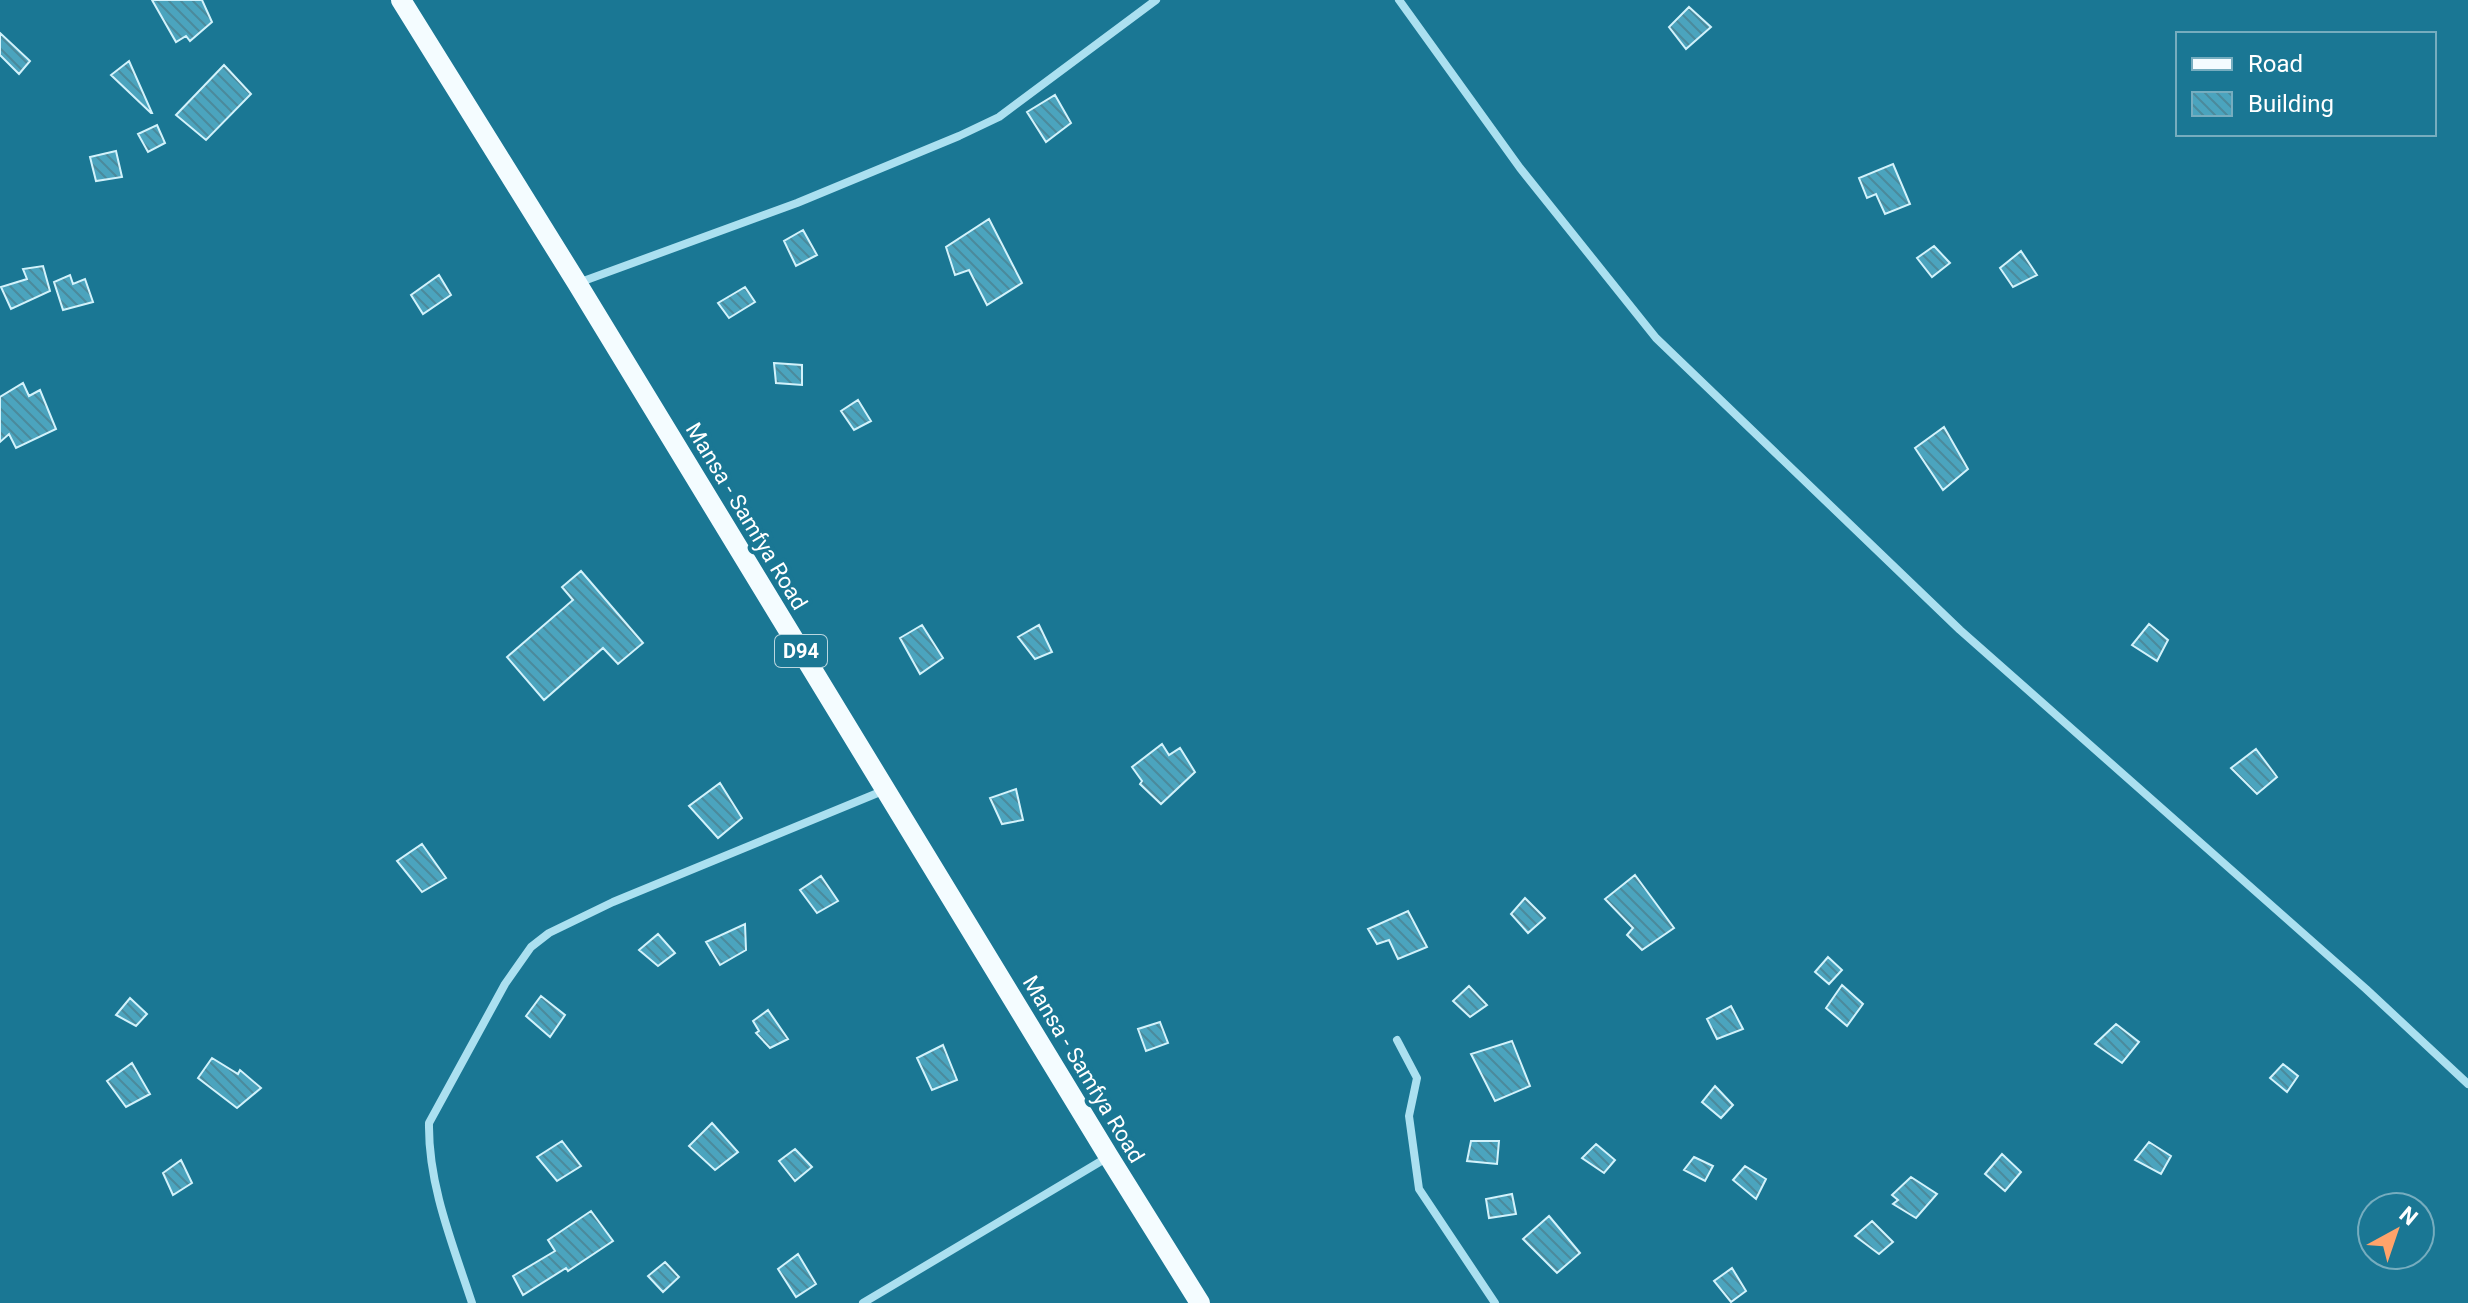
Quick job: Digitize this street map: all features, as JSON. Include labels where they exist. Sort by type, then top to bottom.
[{"type":"main road","name":"Mansa - Samfya Road","points":[[401,0],[1200,1303]]},
{"type":"street","points":[[577,283],[797,203],[999,117],[1156,0]]},
{"type":"street","points":[[1399,0],[1520,168],[1656,338],[1960,630],[2366,989],[2468,1084]]},
{"type":"street","points":[[472,1303],[442,1212],[428,1149],[429,1123],[505,984],[531,947],[549,933],[613,902],[885,790]]},
{"type":"street","points":[[1397,1040],[1417,1078],[1409,1116],[1419,1189],[1495,1303]]},
{"type":"street","points":[[863,1303],[1109,1157]]},
{"type":"building","points":[[152,0],[202,0],[212,22],[190,41],[186,36],[176,42]]},
{"type":"building","points":[[1689,7],[1711,27],[1686,49],[1669,27]]},
{"type":"building","points":[[0,33],[30,61],[19,74],[0,55]]},
{"type":"building","points":[[129,61],[152,113],[111,75]]},
{"type":"building","points":[[224,65],[251,94],[206,140],[176,115]]},
{"type":"building","points":[[1055,95],[1071,123],[1046,142],[1027,112]]},
{"type":"building","points":[[157,125],[165,143],[148,152],[138,134]]},
{"type":"building","points":[[116,151],[122,177],[96,181],[90,157]]},
{"type":"building","points":[[1893,164],[1910,204],[1885,214],[1876,194],[1867,198],[1859,178]]},
{"type":"building","points":[[989,219],[1022,283],[987,305],[969,270],[955,275],[946,247]]},
{"type":"building","points":[[803,230],[817,255],[796,266],[784,241]]},
{"type":"building","points":[[1934,246],[1950,263],[1932,277],[1917,258]]},
{"type":"building","points":[[2021,251],[2037,275],[2013,287],[2000,268]]},
{"type":"building","points":[[43,266],[50,291],[11,309],[1,287],[27,279],[23,269]]},
{"type":"building","points":[[70,275],[73,284],[85,279],[93,302],[63,310],[54,282]]},
{"type":"building","points":[[439,275],[451,295],[423,314],[411,295]]},
{"type":"building","points":[[745,287],[755,302],[729,318],[718,303]]},
{"type":"building","points":[[774,363],[802,365],[802,385],[776,383]]},
{"type":"building","points":[[23,383],[29,396],[40,390],[56,429],[16,448],[9,434],[0,442],[0,397]]},
{"type":"building","points":[[858,400],[871,421],[854,430],[841,411]]},
{"type":"building","points":[[1944,427],[1968,469],[1943,490],[1915,448]]},
{"type":"building","points":[[581,571],[643,643],[618,664],[603,648],[544,700],[507,657],[573,600],[562,587]]},
{"type":"building","points":[[2149,624],[2168,640],[2157,661],[2132,645]]},
{"type":"building","points":[[922,625],[943,658],[920,674],[900,638]]},
{"type":"building","points":[[1039,625],[1052,652],[1035,659],[1018,637]]},
{"type":"building","points":[[1162,744],[1169,755],[1180,748],[1195,772],[1161,804],[1140,784],[1142,781],[1132,767]]},
{"type":"building","points":[[2256,749],[2277,777],[2257,794],[2231,768]]},
{"type":"building","points":[[720,783],[742,818],[718,838],[689,806]]},
{"type":"building","points":[[1016,789],[1023,820],[1002,824],[990,798]]},
{"type":"building","points":[[422,844],[446,878],[422,892],[397,861]]},
{"type":"building","points":[[1635,875],[1674,928],[1642,950],[1627,935],[1633,928],[1605,899]]},
{"type":"building","points":[[821,876],[838,901],[817,913],[800,890]]},
{"type":"building","points":[[1525,898],[1545,918],[1528,933],[1511,914]]},
{"type":"building","points":[[1408,911],[1427,947],[1398,959],[1389,940],[1377,944],[1368,929]]},
{"type":"building","points":[[745,924],[746,950],[720,965],[706,942]]},
{"type":"building","points":[[658,934],[675,953],[658,966],[639,950]]},
{"type":"building","points":[[1828,957],[1842,970],[1829,984],[1815,972]]},
{"type":"building","points":[[1842,985],[1863,1004],[1847,1026],[1826,1008]]},
{"type":"building","points":[[1469,986],[1487,1005],[1470,1017],[1453,1001]]},
{"type":"building","points":[[541,996],[565,1015],[550,1037],[526,1016]]},
{"type":"building","points":[[130,998],[147,1014],[136,1026],[116,1015]]},
{"type":"building","points":[[1731,1006],[1743,1029],[1717,1039],[1707,1019]]},
{"type":"building","points":[[768,1010],[788,1039],[770,1048],[756,1033],[759,1031],[753,1021]]},
{"type":"building","points":[[1160,1022],[1168,1043],[1146,1051],[1138,1029]]},
{"type":"building","points":[[2116,1024],[2139,1042],[2122,1063],[2095,1044]]},
{"type":"building","points":[[1512,1041],[1530,1086],[1495,1101],[1471,1054]]},
{"type":"building","points":[[943,1045],[957,1080],[932,1090],[917,1058]]},
{"type":"building","points":[[212,1058],[238,1074],[240,1070],[261,1088],[237,1108],[198,1078]]},
{"type":"building","points":[[132,1063],[150,1094],[126,1107],[107,1081]]},
{"type":"building","points":[[2283,1064],[2298,1076],[2287,1092],[2270,1078]]},
{"type":"building","points":[[1715,1086],[1733,1105],[1721,1118],[1702,1102]]},
{"type":"building","points":[[712,1123],[738,1152],[715,1170],[689,1146]]},
{"type":"building","points":[[562,1141],[581,1166],[557,1181],[537,1157]]},
{"type":"building","points":[[1471,1141],[1499,1141],[1497,1164],[1467,1161]]},
{"type":"building","points":[[2149,1142],[2171,1156],[2161,1174],[2135,1160]]},
{"type":"building","points":[[1596,1144],[1615,1160],[1604,1173],[1582,1158]]},
{"type":"building","points":[[795,1149],[812,1167],[795,1181],[779,1161]]},
{"type":"building","points":[[2002,1154],[2021,1172],[2005,1191],[1985,1174]]},
{"type":"building","points":[[1694,1157],[1713,1166],[1705,1181],[1684,1170]]},
{"type":"building","points":[[181,1160],[192,1183],[173,1195],[163,1173]]},
{"type":"building","points":[[1745,1166],[1766,1179],[1756,1199],[1733,1180]]},
{"type":"building","points":[[1911,1177],[1937,1194],[1916,1218],[1893,1204],[1898,1200],[1892,1195]]},
{"type":"building","points":[[1512,1194],[1516,1214],[1489,1218],[1486,1199]]},
{"type":"building","points":[[591,1211],[613,1241],[568,1271],[566,1268],[523,1295],[513,1276],[555,1251],[548,1240]]},
{"type":"building","points":[[1549,1216],[1580,1253],[1557,1273],[1523,1239]]},
{"type":"building","points":[[1872,1221],[1893,1242],[1879,1254],[1855,1236]]},
{"type":"building","points":[[798,1254],[816,1284],[796,1297],[778,1269]]},
{"type":"building","points":[[665,1262],[679,1277],[663,1292],[648,1276]]},
{"type":"building","points":[[1732,1268],[1746,1291],[1731,1302],[1714,1281]]}]
